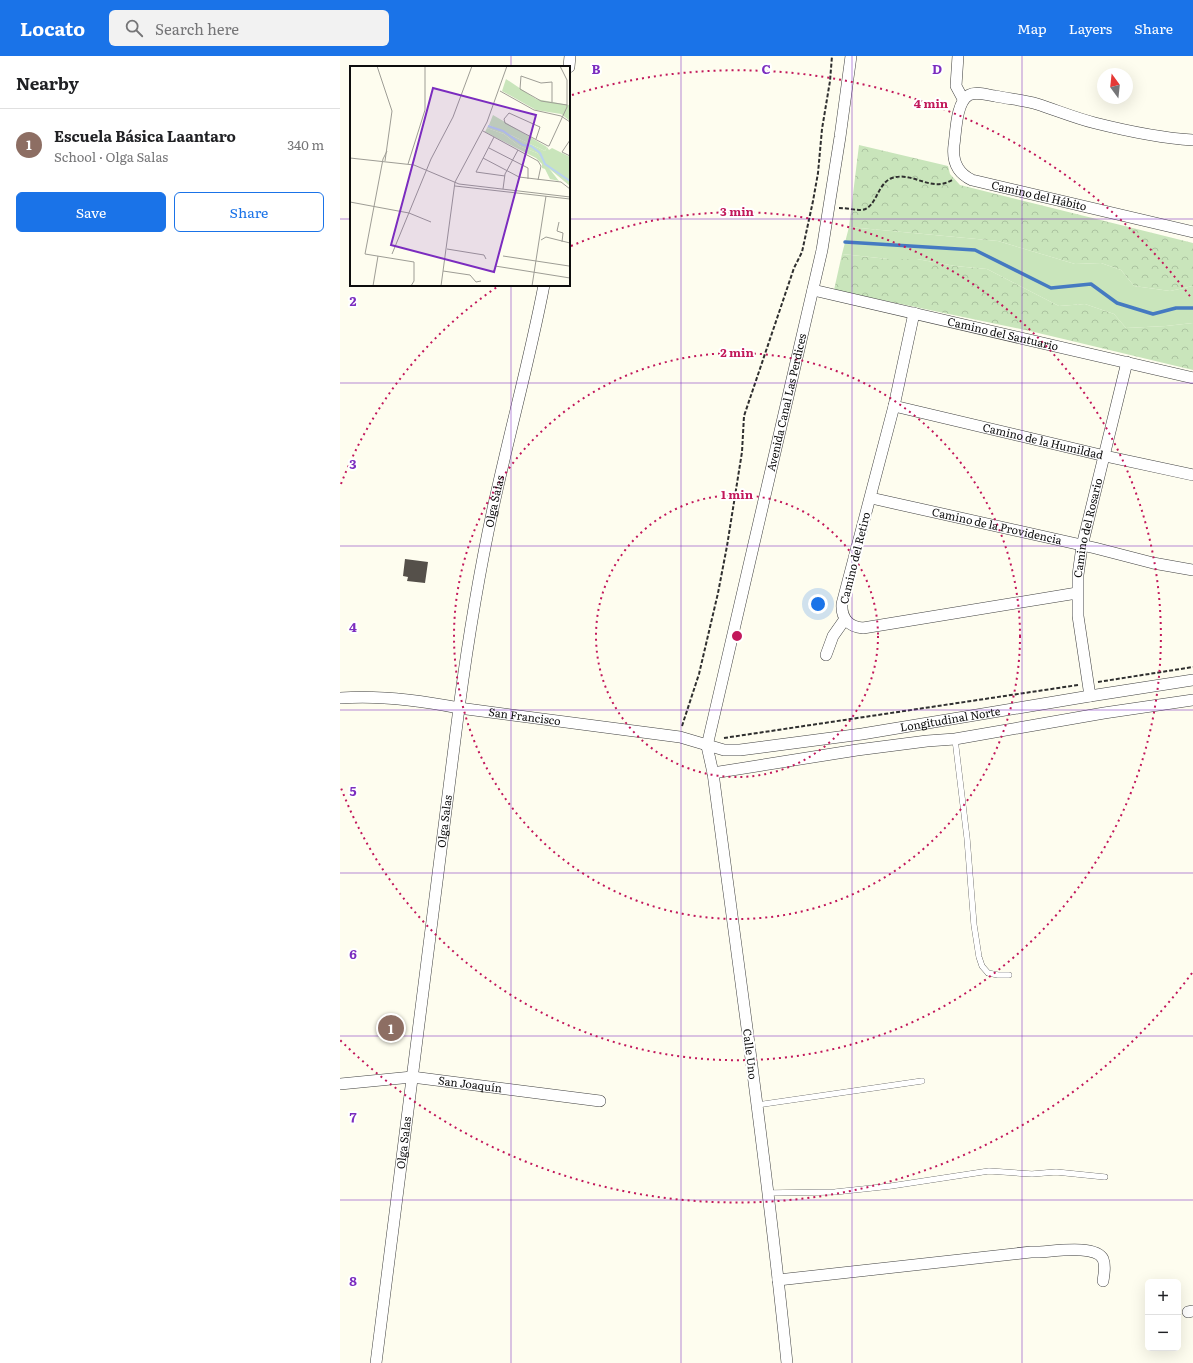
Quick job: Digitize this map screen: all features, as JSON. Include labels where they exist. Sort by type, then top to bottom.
[{"type":"street","points":[[569,66],[570,56]]},
{"type":"street","name":"Avenida Canal Las Perdices","points":[[708,742],[813,290],[830,207],[851,56]]},
{"type":"street","points":[[958,56],[956,86],[964,99]]},
{"type":"street","points":[[961,173],[955,162],[954,152],[960,105],[968,95],[978,93],[1035,103],[1080,119],[1139,133],[1193,140]]},
{"type":"street","name":"Camino del Hábito","points":[[961,173],[972,180],[1193,232]]},
{"type":"street","name":"Olga Salas","points":[[376,1363],[471,621],[497,487],[531,350],[544,286]]},
{"type":"street","name":"Camino del Santuario","points":[[813,290],[914,312],[1193,378]]},
{"type":"street","name":"Camino del Retiro","points":[[914,312],[894,406],[842,604],[845,620],[853,626],[863,628],[1077,593]]},
{"type":"street","name":"Camino del Rosario","points":[[1090,696],[1078,616],[1078,575],[1082,546],[1127,362]]},
{"type":"street","name":"Camino de la Humildad","points":[[894,406],[1105,456],[1193,475]]},
{"type":"street","name":"Camino de la Providencia","points":[[871,498],[1159,564],[1193,570]]},
{"type":"street","points":[[826,655],[833,636],[845,620]]},
{"type":"street","name":"Longitudinal Norte","points":[[708,742],[724,750],[740,750],[862,734],[1193,680]]},
{"type":"street","name":"San Francisco","points":[[340,698],[376,697],[404,699],[459,708],[708,742]]},
{"type":"street","name":"Longitudinal Norte","points":[[713,773],[857,750],[927,741],[956,739],[1104,713],[1193,700]]},
{"type":"street","name":"Calle Uno","points":[[708,742],[757,1105],[787,1363]]},
{"type":"street","name":"San Joaquín","points":[[340,1084],[412,1077],[600,1101]]},
{"type":"street","points":[[778,1280],[1031,1252],[1039,1253],[1082,1250],[1097,1253],[1103,1259],[1105,1268],[1103,1281]]},
{"type":"lane","points":[[956,739],[967,838],[974,925],[979,957],[982,966],[988,973],[1010,975]]},
{"type":"lane","points":[[757,1105],[922,1082]]},
{"type":"lane","points":[[768,1193],[835,1192],[892,1186],[989,1171],[1032,1174],[1056,1172],[1105,1177]]},
{"type":"path","points":[[680,737],[699,674],[718,593],[742,452],[744,416],[794,268],[802,252],[818,173],[821,136],[830,81],[832,56]]},
{"type":"path","points":[[830,207],[862,210],[874,202],[878,190],[885,182],[896,177],[911,177],[924,182],[937,184],[950,181],[961,173]]},
{"type":"path","points":[[708,742],[720,738],[1193,667]]},
{"type":"green space","points":[[859,145],[948,166],[950,174],[960,185],[1193,243],[1193,286],[1170,291],[1134,286],[1121,270],[1101,263],[1075,264],[998,241],[849,227]]},
{"type":"green space","points":[[849,227],[998,241],[1075,264],[1101,263],[1121,270],[1134,286],[1170,291],[1193,286],[1193,323],[1126,328],[1114,314],[1085,304],[1059,306],[987,269],[955,266],[917,259],[888,259],[842,254]]},
{"type":"green space","points":[[842,254],[888,259],[917,259],[955,266],[987,269],[1059,306],[1085,304],[1114,314],[1126,328],[1193,323],[1193,370],[1030,331],[834,290]]},
{"type":"building","points":[[405,559],[428,562],[425,583],[407,581],[408,577],[403,576]]},
{"type":"waterway","points":[[845,242],[975,250],[1051,288],[1091,284],[1117,303],[1153,314],[1176,308],[1193,308]]},
{"type":"place","name":"Escuela Básica Laantaro","points":[[391,1028]]}]
